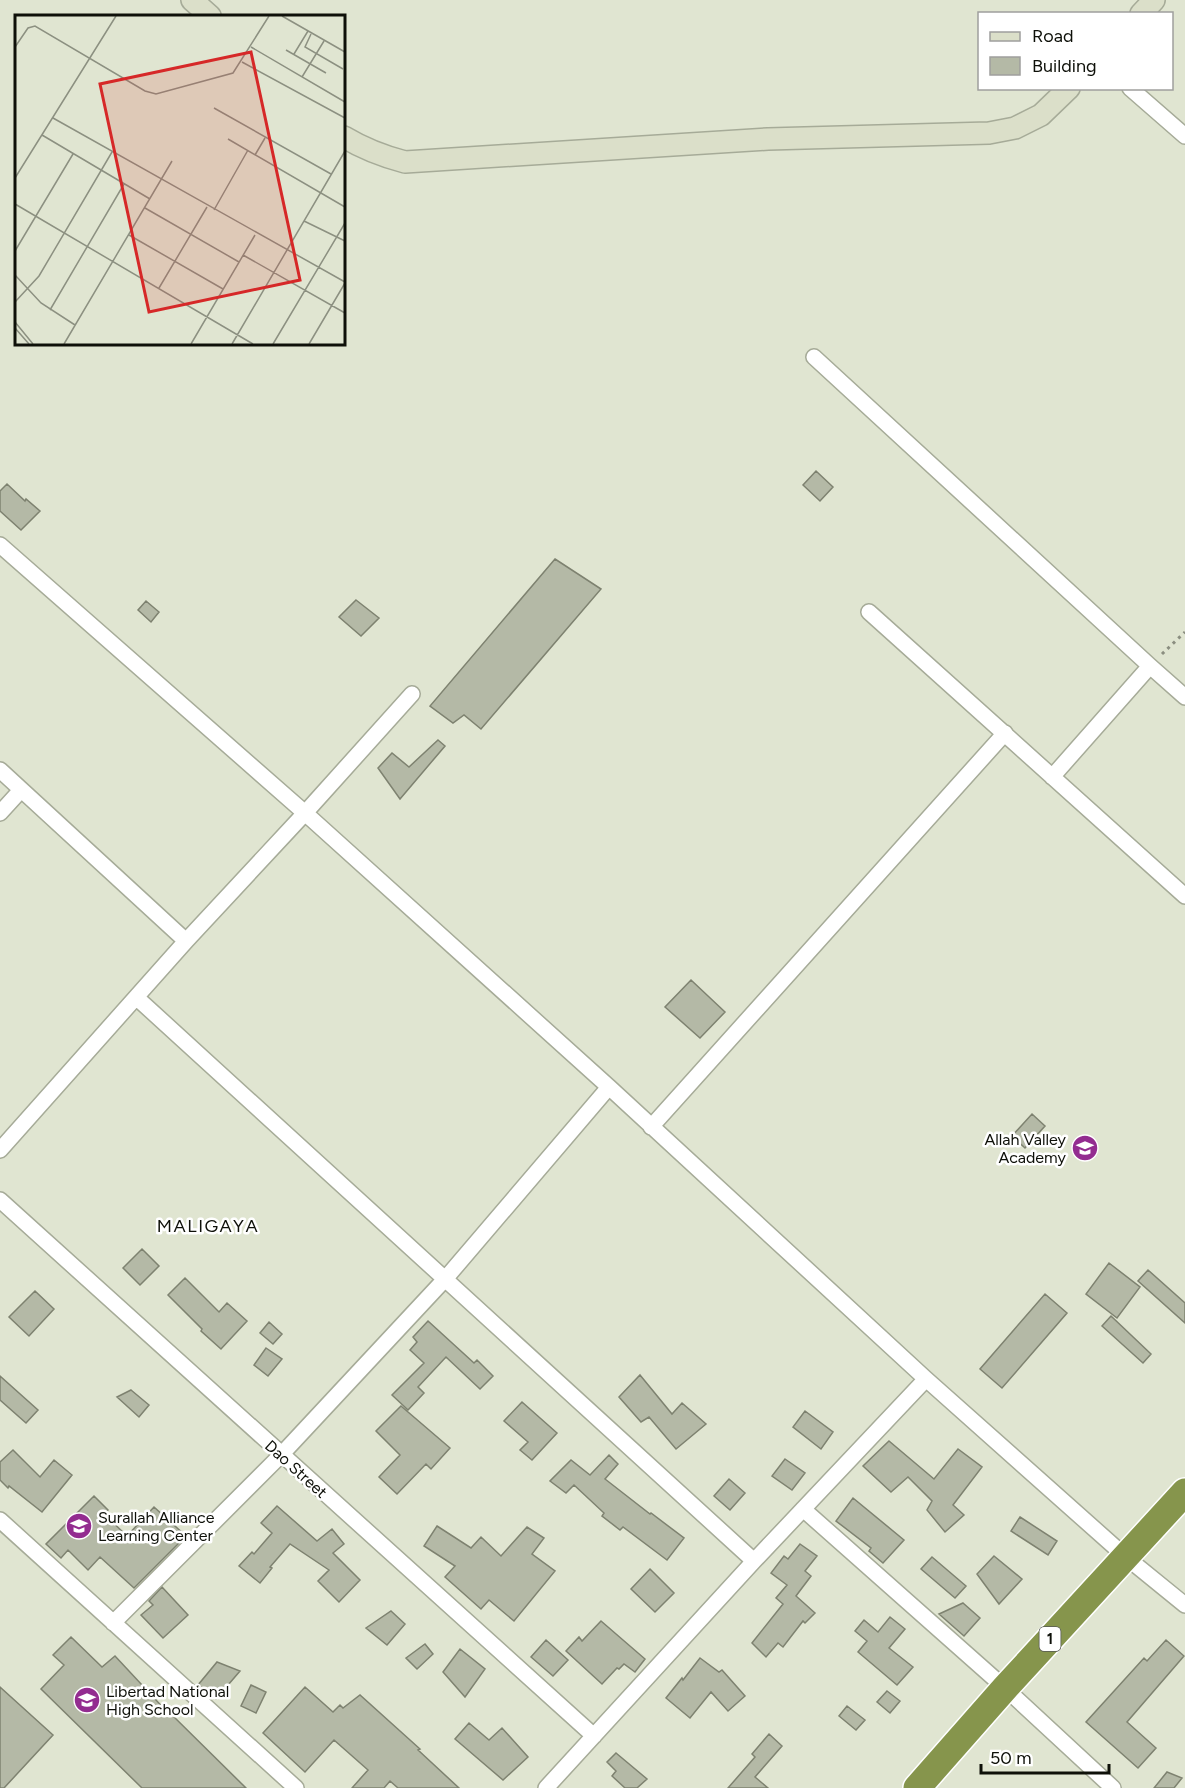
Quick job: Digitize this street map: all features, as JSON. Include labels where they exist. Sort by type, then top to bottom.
[{"type":"highway","name":"1","points":[[917,1788],[1005,1688],[1185,1492]]},
{"type":"street","points":[[192,0],[209,15]]},
{"type":"street","points":[[1143,12],[1154,0]]},
{"type":"street","points":[[345,138],[382,156],[405,162],[768,139],[989,133],[1015,128],[1041,115],[1067,90]]},
{"type":"street","points":[[1132,90],[1185,136]]},
{"type":"street","points":[[814,357],[1185,697]]},
{"type":"street","points":[[0,545],[305,813],[609,1087],[926,1379],[1126,1557],[1185,1605]]},
{"type":"street","points":[[869,612],[1185,896]]},
{"type":"street","points":[[1052,777],[1150,666]]},
{"type":"street","points":[[0,1150],[412,694]]},
{"type":"street","points":[[651,1127],[1005,733]]},
{"type":"street","points":[[0,770],[186,942]]},
{"type":"street","points":[[0,813],[21,790]]},
{"type":"street","points":[[137,998],[754,1561]]},
{"type":"street","points":[[113,1623],[281,1455],[446,1278],[609,1087]]},
{"type":"street","name":"Dao Street","points":[[0,1200],[594,1736]]},
{"type":"street","points":[[546,1788],[754,1561],[926,1379]]},
{"type":"street","points":[[803,1509],[1005,1688],[1113,1788]]},
{"type":"street","points":[[0,1520],[296,1788]]},
{"type":"path","points":[[1150,666],[1185,632]]},
{"type":"building","points":[[816,471],[833,487],[820,501],[803,485]]},
{"type":"building","points":[[7,484],[40,511],[21,530],[0,511],[0,491]]},
{"type":"building","points":[[555,559],[601,589],[481,729],[464,715],[453,723],[430,706]]},
{"type":"building","points":[[356,600],[379,618],[361,636],[339,617]]},
{"type":"building","points":[[146,601],[159,612],[151,622],[138,610]]},
{"type":"building","points":[[438,740],[445,746],[400,799],[378,768],[392,753],[409,767]]},
{"type":"building","points":[[691,980],[725,1012],[700,1038],[665,1007]]},
{"type":"building","points":[[1032,1114],[1045,1126],[1025,1148],[1012,1136]]},
{"type":"building","points":[[142,1249],[159,1266],[140,1285],[123,1268]]},
{"type":"building","points":[[1109,1263],[1140,1287],[1117,1318],[1086,1294]]},
{"type":"building","points":[[1148,1270],[1185,1303],[1185,1323],[1138,1281]]},
{"type":"building","points":[[185,1278],[219,1312],[227,1303],[247,1321],[221,1349],[168,1295]]},
{"type":"building","points":[[35,1291],[54,1309],[29,1336],[9,1317]]},
{"type":"building","points":[[1045,1294],[1067,1313],[1002,1388],[980,1369]]},
{"type":"building","points":[[1111,1316],[1151,1354],[1143,1363],[1102,1326]]},
{"type":"building","points":[[428,1321],[474,1363],[477,1360],[493,1376],[480,1389],[446,1357],[418,1387],[424,1393],[408,1410],[392,1395],[424,1363],[410,1350],[417,1342],[413,1337]]},
{"type":"building","points":[[269,1322],[282,1334],[273,1344],[260,1333]]},
{"type":"building","points":[[266,1348],[282,1359],[268,1376],[254,1365]]},
{"type":"building","points":[[640,1375],[672,1414],[682,1403],[706,1424],[676,1449],[649,1417],[641,1422],[619,1397]]},
{"type":"building","points":[[0,1376],[38,1410],[26,1423],[0,1400]]},
{"type":"building","points":[[131,1390],[149,1405],[139,1417],[117,1397]]},
{"type":"building","points":[[522,1402],[557,1433],[532,1460],[520,1450],[528,1442],[504,1421]]},
{"type":"building","points":[[401,1406],[450,1448],[431,1469],[426,1464],[397,1494],[379,1477],[400,1455],[376,1431]]},
{"type":"building","points":[[805,1411],[833,1432],[821,1449],[793,1427]]},
{"type":"building","points":[[889,1441],[934,1479],[958,1449],[982,1467],[953,1505],[964,1515],[945,1532],[927,1510],[932,1501],[908,1477],[891,1492],[863,1466]]},
{"type":"building","points":[[13,1450],[40,1477],[54,1460],[72,1475],[42,1512],[0,1480],[0,1462]]},
{"type":"building","points":[[609,1455],[618,1464],[605,1479],[684,1538],[667,1560],[623,1527],[620,1530],[602,1516],[604,1513],[574,1485],[566,1493],[550,1481],[571,1460],[590,1475]]},
{"type":"building","points":[[785,1459],[805,1473],[792,1490],[772,1476]]},
{"type":"building","points":[[729,1479],[745,1493],[730,1510],[714,1496]]},
{"type":"building","points":[[94,1496],[108,1510],[104,1514],[127,1536],[154,1507],[186,1536],[134,1588],[100,1557],[88,1570],[68,1550],[61,1558],[46,1544]]},
{"type":"building","points":[[853,1498],[904,1540],[883,1563],[869,1551],[871,1548],[836,1521]]},
{"type":"building","points":[[277,1506],[317,1541],[332,1529],[344,1544],[333,1553],[360,1580],[339,1602],[318,1581],[329,1570],[290,1544],[270,1567],[272,1568],[260,1583],[239,1566],[252,1552],[254,1554],[272,1533],[261,1523]]},
{"type":"building","points":[[1020,1517],[1057,1541],[1048,1555],[1011,1531]]},
{"type":"building","points":[[437,1526],[471,1548],[481,1537],[501,1556],[527,1527],[544,1538],[532,1554],[555,1571],[514,1621],[489,1600],[481,1609],[445,1577],[455,1566],[424,1546]]},
{"type":"building","points":[[800,1544],[817,1556],[805,1571],[811,1576],[796,1596],[815,1613],[805,1623],[803,1621],[783,1647],[778,1643],[766,1657],[752,1643],[783,1604],[776,1598],[787,1585],[771,1573],[784,1556],[788,1559]]},
{"type":"building","points":[[994,1556],[1022,1579],[999,1604],[977,1574]]},
{"type":"building","points":[[932,1557],[966,1586],[955,1598],[921,1569]]},
{"type":"building","points":[[650,1569],[674,1593],[655,1612],[631,1589]]},
{"type":"building","points":[[162,1587],[188,1615],[163,1638],[141,1615],[153,1605],[149,1601]]},
{"type":"building","points":[[963,1603],[980,1618],[964,1636],[939,1614]]},
{"type":"building","points":[[391,1611],[405,1624],[387,1645],[366,1628]]},
{"type":"building","points":[[890,1617],[905,1629],[889,1648],[913,1667],[897,1685],[858,1652],[867,1641],[855,1631],[864,1620],[878,1632]]},
{"type":"building","points":[[601,1621],[645,1659],[635,1672],[624,1664],[619,1669],[617,1668],[602,1684],[566,1651],[579,1637],[582,1641]]},
{"type":"building","points":[[71,1637],[102,1667],[115,1656],[169,1714],[246,1788],[142,1788],[41,1689],[64,1665],[53,1655]]},
{"type":"building","points":[[546,1640],[568,1660],[553,1676],[531,1657]]},
{"type":"building","points":[[1166,1640],[1184,1656],[1127,1722],[1156,1748],[1138,1768],[1086,1722],[1144,1658],[1147,1661]]},
{"type":"building","points":[[425,1644],[433,1654],[417,1669],[406,1658]]},
{"type":"building","points":[[460,1649],[485,1669],[465,1697],[443,1672]]},
{"type":"building","points":[[700,1658],[719,1672],[722,1670],[745,1696],[728,1711],[711,1692],[690,1718],[666,1698]]},
{"type":"building","points":[[217,1662],[240,1671],[216,1699],[198,1685]]},
{"type":"building","points":[[251,1685],[266,1692],[256,1713],[241,1706]]},
{"type":"building","points":[[0,1687],[53,1735],[4,1788],[0,1788]]},
{"type":"building","points":[[305,1687],[333,1712],[340,1705],[343,1708],[360,1695],[459,1788],[398,1788],[390,1781],[384,1788],[352,1788],[368,1770],[334,1740],[305,1772],[263,1733]]},
{"type":"building","points":[[887,1691],[900,1701],[890,1713],[877,1702]]},
{"type":"building","points":[[847,1706],[865,1720],[856,1730],[839,1716]]},
{"type":"building","points":[[469,1723],[489,1740],[502,1728],[528,1757],[503,1780],[455,1739]]},
{"type":"building","points":[[769,1734],[782,1746],[755,1777],[768,1788],[728,1788],[755,1757],[752,1754]]},
{"type":"building","points":[[616,1753],[647,1779],[637,1788],[625,1788],[612,1776],[616,1771],[607,1762]]},
{"type":"building","points":[[1167,1772],[1182,1778],[1174,1788],[1154,1788]]},
{"type":"place","name":"Allah Valley Academy","points":[[1085,1148]]},
{"type":"place","name":"Surallah Alliance Learning Center","points":[[79,1526]]},
{"type":"place","name":"Libertad National High School","points":[[87,1700]]},
{"type":"district","name":"MALIGAYA","points":[[208,1226]]}]
